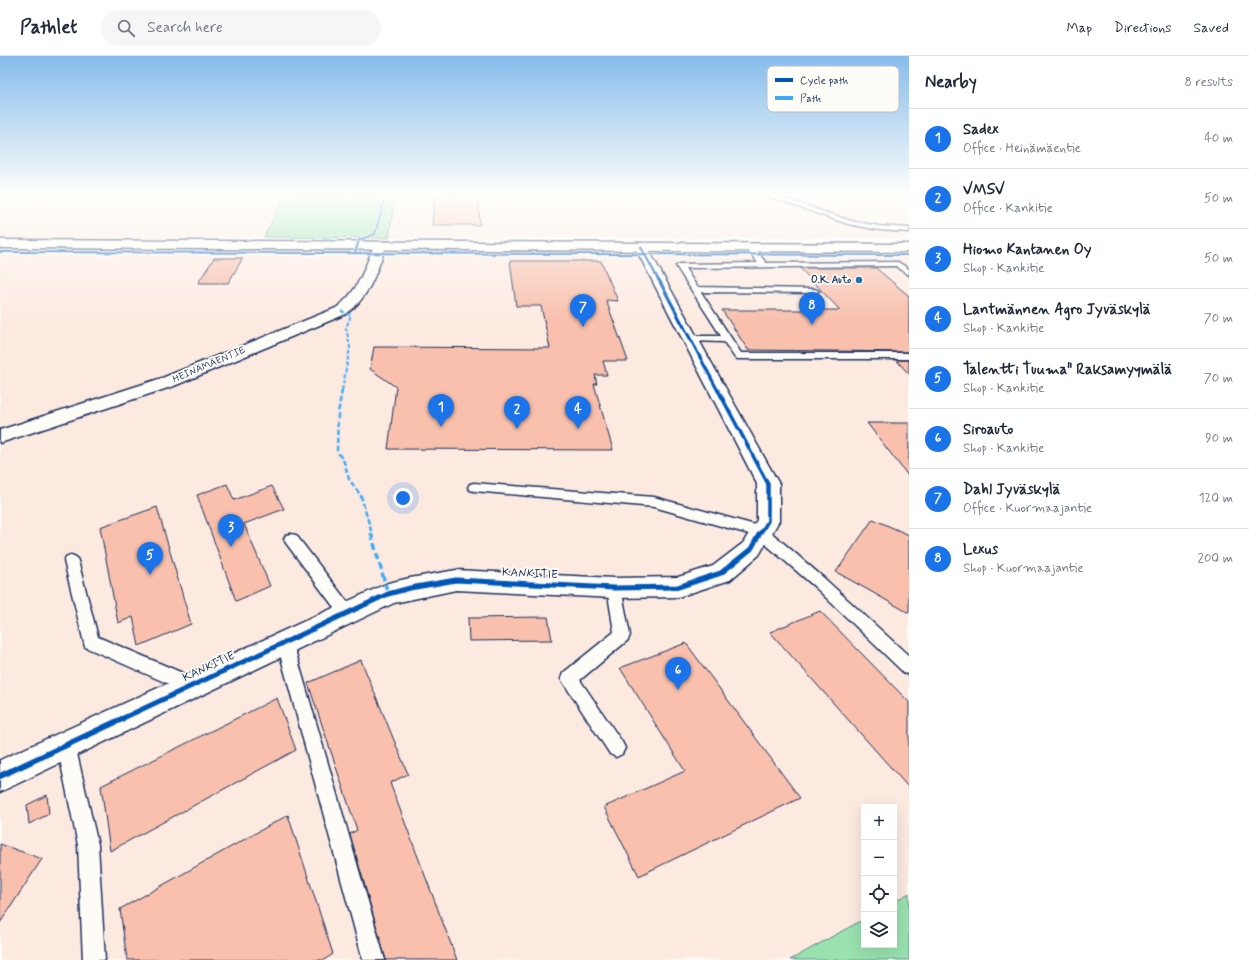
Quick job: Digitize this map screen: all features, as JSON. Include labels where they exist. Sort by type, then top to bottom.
[{"type":"street","points":[[0,244],[909,248]]},
{"type":"street","name":"HEINÄMÄENTIE","points":[[0,437],[168,382],[341,311],[351,305],[361,294],[380,246]]},
{"type":"street","name":"KANKITIE","points":[[0,776],[388,594],[410,588],[456,580],[614,588],[678,587],[721,573],[751,549],[768,521],[768,484],[641,247]]},
{"type":"lane","points":[[749,247],[764,265]]},
{"type":"lane","points":[[909,273],[898,264],[680,266],[738,356],[909,356]]},
{"type":"lane","points":[[696,289],[815,291]]},
{"type":"lane","points":[[690,339],[728,339]]},
{"type":"lane","points":[[474,487],[654,502],[761,532],[820,583],[909,667]]},
{"type":"lane","points":[[290,539],[347,613]]},
{"type":"lane","points":[[71,560],[91,642],[193,686]]},
{"type":"lane","points":[[614,588],[622,635],[569,679],[616,748]]},
{"type":"lane","points":[[285,643],[374,960]]},
{"type":"lane","points":[[66,745],[88,845],[94,960]]},
{"type":"shaded area","points":[[0,237],[252,237],[0,241]]},
{"type":"shaded area","points":[[389,237],[909,237],[909,238]]},
{"type":"shaded area","points":[[0,255],[909,257],[909,893],[897,900],[897,804],[861,804],[861,921],[790,960],[0,960]]},
{"type":"green space","points":[[287,237],[389,237],[389,238]]},
{"type":"green space","points":[[909,893],[909,960],[790,960],[861,921],[861,948],[897,948],[897,900]]},
{"type":"building","points":[[214,258],[243,258],[228,283],[198,283]]},
{"type":"building","points":[[510,261],[601,261],[618,301],[606,300],[628,361],[603,361],[607,375],[595,375],[597,384],[594,384],[613,450],[388,449],[396,387],[370,369],[374,347],[550,348],[541,306],[516,306]]},
{"type":"building","points":[[800,268],[876,268],[909,296],[909,352],[748,350],[722,310],[840,310]]},
{"type":"building","points":[[896,360],[909,360],[909,374]]},
{"type":"building","points":[[867,423],[909,423],[909,477]]},
{"type":"building","points":[[227,484],[234,500],[272,486],[284,509],[244,524],[270,586],[236,601],[197,495]]},
{"type":"building","points":[[157,507],[191,624],[139,646],[133,617],[118,623],[100,527]]},
{"type":"building","points":[[873,519],[909,535],[909,613],[836,572]]},
{"type":"building","points":[[820,611],[909,702],[909,788],[770,632]]},
{"type":"building","points":[[548,617],[552,640],[469,641],[468,618]]},
{"type":"building","points":[[686,643],[800,798],[639,876],[604,807],[685,771],[620,668]]},
{"type":"building","points":[[361,660],[408,774],[390,783],[457,960],[386,960],[350,834],[357,830],[308,683]]},
{"type":"building","points":[[277,698],[296,750],[110,851],[101,786]]},
{"type":"building","points":[[47,795],[49,814],[29,824],[27,805]]},
{"type":"building","points":[[288,815],[333,954],[324,960],[127,960],[120,909]]},
{"type":"building","points":[[0,844],[42,859],[0,923]]},
{"type":"marked path","points":[[341,311],[351,315],[346,328],[350,347],[338,413],[337,451],[344,462],[349,479],[361,496],[388,594]]},
{"type":"cycle path","points":[[355,253],[359,240],[367,237]]},
{"type":"cycle path","points":[[0,776],[388,594],[410,588],[456,580],[614,588],[678,587],[721,573],[751,549],[768,521],[768,484],[641,247]]},
{"type":"cycle path","points":[[0,252],[909,255]]},
{"type":"place","name":"O.K. Auto","points":[[859,280]]},
{"type":"place","name":"Lexus","points":[[812,325]]},
{"type":"place","name":"Dahl Jyväskylä","points":[[583,327]]},
{"type":"place","name":"Sadex","points":[[441,427]]},
{"type":"place","name":"VMSV","points":[[517,429]]},
{"type":"place","name":"Lantmännen Agro Jyväskylä","points":[[578,429]]},
{"type":"place","name":"Hiomo Kantanen Oy","points":[[231,547]]},
{"type":"place","name":"Talentti Tuuma\" Raksamyymälä","points":[[150,575]]},
{"type":"place","name":"Siroauto","points":[[678,690]]}]
